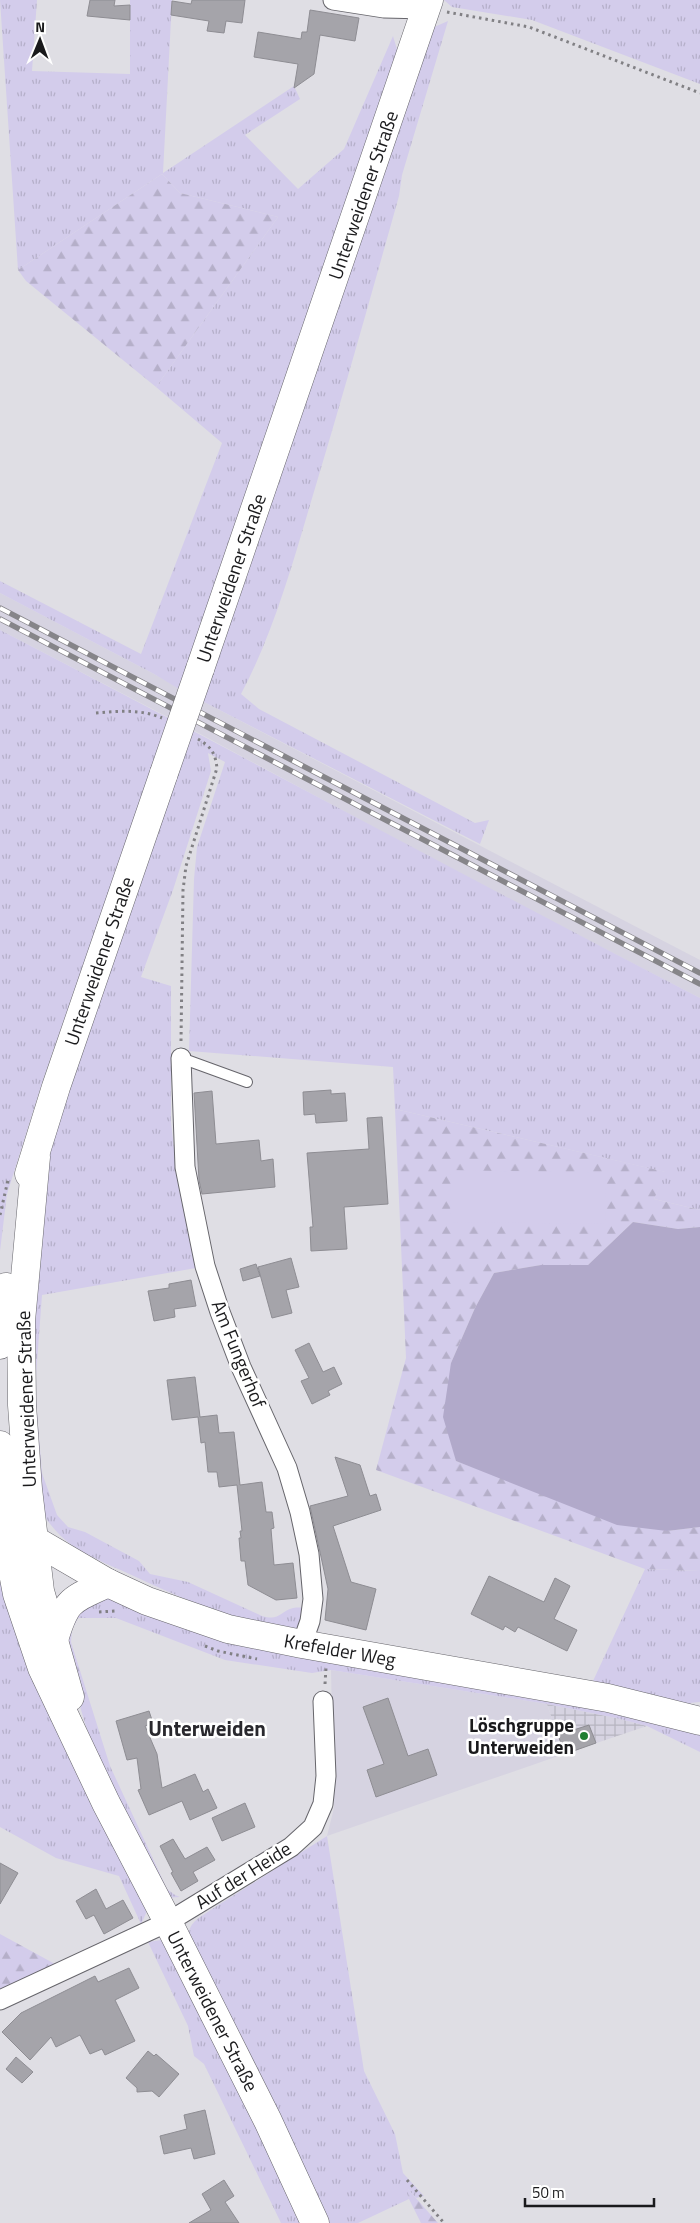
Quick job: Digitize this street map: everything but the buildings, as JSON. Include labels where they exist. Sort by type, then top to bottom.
[{"type":"street","points":[[333,0],[384,8],[428,4]]},
{"type":"street","name":"Unterweidener Straße","points":[[0,1346],[16,1219],[24,1187],[36,1157],[56,1087],[428,4]]},
{"type":"street","name":"Am Fungerhof","points":[[181,1058],[185,1167],[205,1266],[241,1367],[270,1427],[286,1468],[300,1512],[309,1554],[312,1599],[310,1621],[302,1644]]},
{"type":"street","name":"Unterweidener Straße","points":[[36,1157],[21,1320],[22,1405],[34,1540],[40,1591],[69,1693],[106,1803]]},
{"type":"street","name":"Unterweidener Straße","points":[[0,1444],[4,1522],[10,1557],[17,1594],[42,1668],[106,1803],[268,2121],[315,2223]]},
{"type":"street","name":"Krefelder Weg","points":[[4,1522],[108,1583],[147,1601],[228,1628],[302,1644],[608,1698],[700,1721]]},
{"type":"street","points":[[54,1640],[61,1617],[72,1600],[108,1583]]},
{"type":"street","name":"Auf der Heide","points":[[0,2000],[168,1922],[291,1847],[313,1827],[323,1804],[326,1776],[323,1701]]},
{"type":"lane","points":[[181,1058],[247,1082]]},
{"type":"path","points":[[428,4],[529,27],[700,93]]},
{"type":"path","points":[[96,712],[126,710],[146,713],[168,722]]},
{"type":"path","points":[[181,1058],[183,890],[186,866],[217,768],[216,754],[209,745],[192,736]]},
{"type":"path","points":[[406,2180],[444,2223]]},
{"type":"shaded area","points":[[0,593],[202,701],[700,960],[700,998],[470,879],[193,730],[0,630]]},
{"type":"shaded area","points":[[633,1222],[678,1229],[700,1227],[700,1527],[667,1531],[617,1525],[456,1461],[443,1417],[451,1363],[475,1308],[494,1273],[541,1265],[588,1265]]},
{"type":"shaded area","points":[[331,1670],[547,1704],[564,1754],[327,1836],[334,1808]]},
{"type":"shaded area","points":[[547,1704],[616,1718],[647,1726],[564,1754]]},
{"type":"green space","points":[[0,0],[37,0],[32,71],[130,74],[130,0],[172,0],[163,173],[294,86],[300,99],[245,135],[298,189],[344,149],[393,36],[401,63],[179,689],[0,593],[0,581],[141,654],[222,443],[156,387],[278,217],[180,193],[162,174],[18,270]]},
{"type":"green space","points":[[444,0],[700,0],[700,84],[532,20],[452,7]]},
{"type":"green space","points":[[448,21],[402,175],[399,196],[298,546],[273,621],[241,694],[259,709],[475,823],[489,820],[480,844],[202,701],[432,28]]},
{"type":"green space","points":[[162,174],[180,193],[278,217],[156,387],[26,281],[18,270]]},
{"type":"green space","points":[[0,630],[700,998],[700,1210],[654,1199],[665,1172],[395,1109],[393,1067],[189,1051],[194,879],[197,847],[225,762],[208,753],[211,771],[173,890],[141,977],[171,986],[171,1122],[177,1177],[196,1268],[42,1295],[35,1389],[42,1473],[57,1515],[68,1527],[85,1532],[139,1561],[150,1574],[188,1582],[262,1616],[276,1617],[293,1608],[306,1607],[301,1628],[293,1632],[254,1624],[214,1611],[97,1559],[64,1539],[42,1513],[25,1351],[40,1178],[188,742],[165,731],[44,1077],[7,1194],[0,1251]]},
{"type":"green space","points":[[395,1109],[666,1172],[654,1199],[700,1210],[700,1227],[678,1229],[633,1222],[588,1265],[541,1265],[494,1273],[475,1308],[451,1363],[456,1461],[510,1481],[667,1531],[700,1527],[700,1571],[645,1569],[376,1470],[406,1358]]},
{"type":"green space","points":[[451,1170],[606,1173],[605,1224],[450,1222]]},
{"type":"green space","points":[[0,1563],[149,1907],[141,1924],[119,1876],[56,1858],[0,1827]]},
{"type":"green space","points":[[645,1569],[700,1571],[700,1702],[689,1703],[700,1707],[340,1640],[593,1681]]},
{"type":"green space","points":[[90,1594],[700,1729],[700,1752],[647,1726],[616,1718],[547,1704],[331,1670],[312,1673],[225,1660],[116,1618],[78,1618],[72,1630],[71,1642],[110,1766],[167,1889],[180,1897],[163,1898],[87,1730],[60,1639]]},
{"type":"green space","points":[[327,1836],[364,2071],[395,2134],[403,2173],[424,2196],[416,2198],[408,2189],[409,2199],[358,2223],[322,2223],[189,1940],[189,1930],[200,1917]]},
{"type":"green space","points":[[0,1934],[55,1964],[0,1989]]},
{"type":"green space","points":[[161,1940],[170,1946],[303,2223],[281,2223],[204,2064],[194,2056],[188,2026],[148,1942]]},
{"type":"green space","points":[[407,2188],[438,2223],[421,2223],[409,2199]]},
{"type":"railway","points":[[0,608],[700,973]]},
{"type":"railway","points":[[0,619],[700,984]]},
{"type":"place","name":"Löschgruppe Unterweiden","points":[[584,1736]]},
{"type":"district","name":"Unterweiden","points":[[207,1729]]}]
